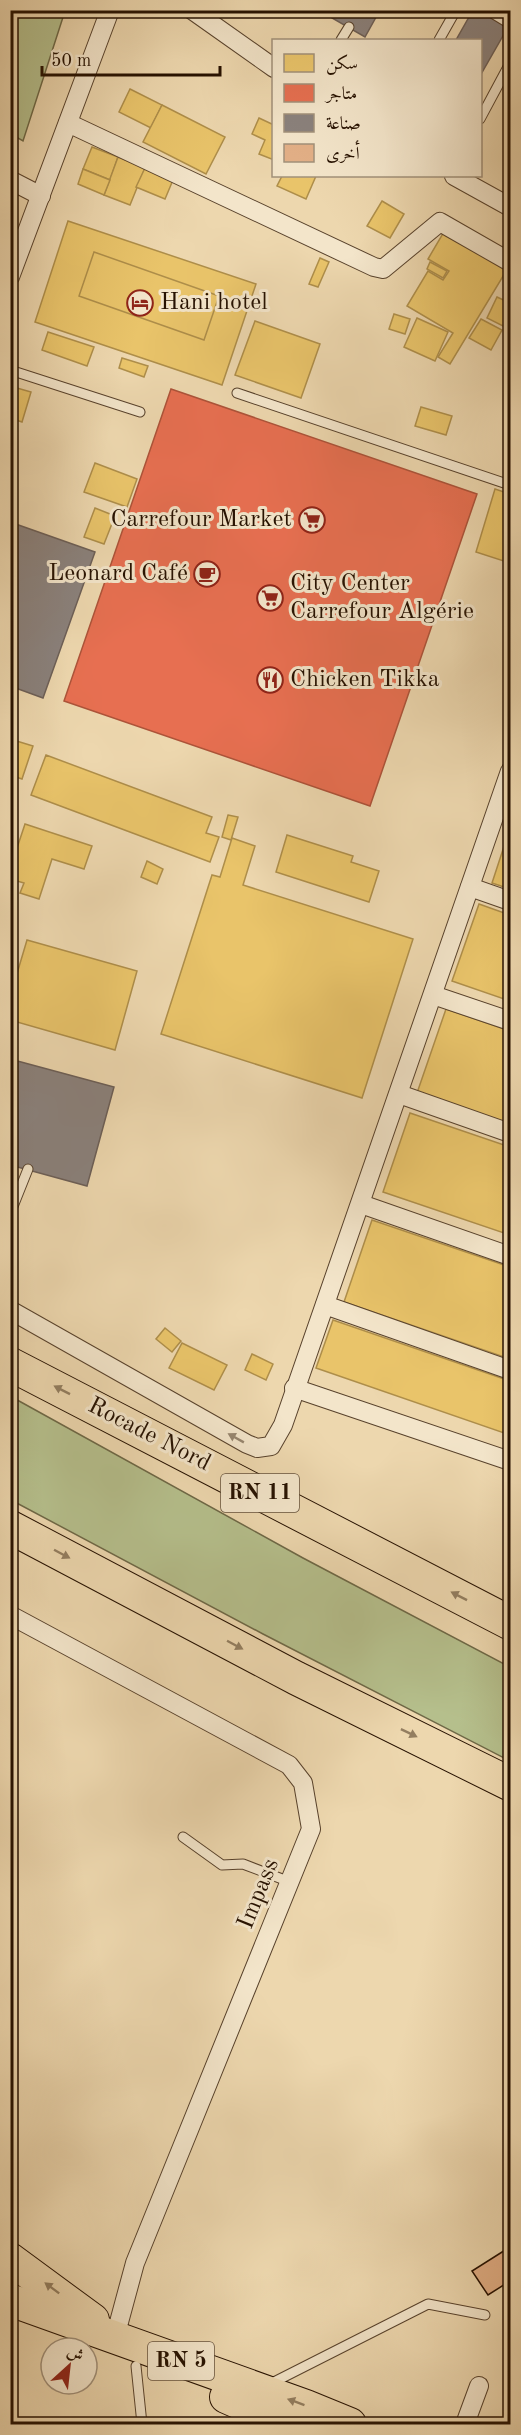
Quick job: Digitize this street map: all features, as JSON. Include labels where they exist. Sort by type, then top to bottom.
[{"type":"highway","name":"Rocade Nord","points":[[10,1364],[510,1623]]},
{"type":"highway","points":[[10,1527],[296,1678],[510,1784]]},
{"type":"highway","points":[[10,2259],[115,2337]]},
{"type":"highway","name":"RN 5","points":[[10,2300],[350,2424]]},
{"type":"highway","name":"RN 5","points":[[10,2320],[227,2398],[287,2424]]},
{"type":"street","points":[[10,277],[110,10]]},
{"type":"street","points":[[199,13],[272,67]]},
{"type":"street","points":[[68,123],[374,267],[383,269],[440,222],[510,262]]},
{"type":"street","points":[[456,177],[510,207]]},
{"type":"street","points":[[10,180],[41,196]]},
{"type":"street","points":[[10,1310],[257,1448],[271,1446],[278,1436],[361,1204],[510,771]]},
{"type":"street","points":[[470,887],[510,901]]},
{"type":"street","points":[[434,995],[510,1021]]},
{"type":"street","points":[[399,1094],[510,1133]]},
{"type":"street","points":[[361,1204],[510,1256]]},
{"type":"street","points":[[325,1305],[510,1370]]},
{"type":"street","points":[[294,1388],[510,1461]]},
{"type":"street","name":"Impass","points":[[10,1615],[289,1765],[303,1784],[311,1829],[135,2263],[115,2337]]},
{"type":"street","points":[[465,2424],[479,2386]]},
{"type":"lane","points":[[440,39],[456,10]]},
{"type":"lane","points":[[487,10],[510,24]]},
{"type":"lane","points":[[342,39],[349,27]]},
{"type":"lane","points":[[482,115],[510,63]]},
{"type":"lane","points":[[10,370],[140,412]]},
{"type":"lane","points":[[237,393],[510,485]]},
{"type":"lane","points":[[10,1214],[28,1169]]},
{"type":"lane","points":[[183,1837],[222,1865],[243,1864],[290,1882]]},
{"type":"lane","points":[[260,2390],[428,2304],[484,2315]]},
{"type":"lane","points":[[136,2366],[142,2424]]},
{"type":"green space","points":[[10,11],[65,11],[23,141],[11,134]]},
{"type":"green space","points":[[10,1396],[303,1558],[510,1667],[510,1761],[263,1634],[11,1500]]},
{"type":"building: سكن","points":[[130,89],[162,105],[151,128],[119,112]]},
{"type":"building: سكن","points":[[162,105],[225,137],[206,174],[143,142]]},
{"type":"building: سكن","points":[[259,118],[272,124],[272,159],[259,154],[265,140],[252,134]]},
{"type":"building: سكن","points":[[92,147],[118,157],[110,180],[83,169]]},
{"type":"building: سكن","points":[[118,157],[145,168],[130,205],[104,195]]},
{"type":"building: سكن","points":[[145,168],[173,180],[165,199],[136,187]]},
{"type":"building: سكن","points":[[83,169],[110,180],[104,195],[78,184]]},
{"type":"building: سكن","points":[[282,177],[316,177],[306,199],[277,186]]},
{"type":"building: سكن","points":[[382,201],[404,214],[390,238],[367,226]]},
{"type":"building: سكن","points":[[68,221],[256,284],[222,385],[35,322]]},
{"type":"building: سكن","points":[[445,230],[508,268],[450,364],[438,357],[453,333],[407,306],[428,271],[443,280],[449,271],[428,259]]},
{"type":"building: سكن","points":[[94,252],[219,296],[204,340],[79,296]]},
{"type":"building: سكن","points":[[320,258],[329,262],[318,287],[309,284]]},
{"type":"building: سكن","points":[[430,262],[447,271],[443,278],[427,269]]},
{"type":"building: سكن","points":[[497,297],[510,303],[510,311],[503,326],[487,318]]},
{"type":"building: سكن","points":[[394,314],[410,319],[405,334],[389,329]]},
{"type":"building: سكن","points":[[417,318],[448,332],[435,361],[404,347]]},
{"type":"building: سكن","points":[[481,319],[502,330],[491,350],[469,338]]},
{"type":"building: سكن","points":[[255,321],[320,344],[301,398],[235,375]]},
{"type":"building: سكن","points":[[48,332],[94,347],[87,366],[42,350]]},
{"type":"building: سكن","points":[[122,358],[148,366],[144,377],[119,368]]},
{"type":"building: سكن","points":[[10,386],[31,392],[22,422],[10,418]]},
{"type":"building: سكن","points":[[421,407],[452,416],[446,435],[415,426]]},
{"type":"building: سكن","points":[[95,463],[137,479],[127,507],[84,492]]},
{"type":"building: سكن","points":[[495,489],[510,494],[510,563],[476,552]]},
{"type":"building: سكن","points":[[95,508],[115,516],[104,544],[84,537]]},
{"type":"building: سكن","points":[[10,565],[58,580],[32,660],[10,653]]},
{"type":"building: سكن","points":[[10,739],[33,746],[22,779],[10,775]]},
{"type":"building: سكن","points":[[46,755],[212,817],[206,833],[219,837],[210,862],[31,795]]},
{"type":"building: سكن","points":[[228,815],[238,817],[231,840],[222,837]]},
{"type":"building: سكن","points":[[25,824],[92,846],[84,869],[52,859],[39,899],[20,893],[24,883],[10,879],[10,869]]},
{"type":"building: سكن","points":[[510,828],[510,889],[492,883]]},
{"type":"building: سكن","points":[[287,835],[353,856],[351,862],[379,871],[369,902],[276,872]]},
{"type":"building: سكن","points":[[232,838],[255,846],[243,885],[413,939],[362,1098],[161,1034],[212,875],[220,877]]},
{"type":"building: سكن","points":[[147,861],[163,869],[157,884],[141,877]]},
{"type":"building: سكن","points":[[479,904],[510,915],[510,1001],[452,981]]},
{"type":"building: سكن","points":[[27,940],[137,971],[115,1050],[10,1020],[10,997]]},
{"type":"building: سكن","points":[[446,1009],[510,1031],[510,1125],[417,1093]]},
{"type":"building: سكن","points":[[410,1113],[510,1147],[510,1235],[383,1192]]},
{"type":"building: سكن","points":[[372,1220],[510,1267],[510,1359],[344,1302]]},
{"type":"building: سكن","points":[[333,1320],[510,1381],[510,1435],[316,1368]]},
{"type":"building: سكن","points":[[165,1328],[181,1341],[172,1352],[156,1339]]},
{"type":"building: سكن","points":[[182,1343],[227,1365],[214,1390],[169,1368]]},
{"type":"building: سكن","points":[[252,1354],[273,1364],[266,1380],[245,1370]]},
{"type":"building: متاجر","name":"City Center Carrefour Algérie","points":[[171,389],[477,494],[370,806],[64,701]]},
{"type":"building: صناعة","points":[[336,10],[380,10],[365,37],[332,18]]},
{"type":"building: صناعة","points":[[473,10],[479,10],[508,27],[482,72],[482,39],[457,39]]},
{"type":"building: صناعة","points":[[10,522],[95,552],[43,698],[10,686]]},
{"type":"building: صناعة","points":[[10,1059],[114,1087],[87,1186],[10,1165]]},
{"type":"building: أخرى","points":[[510,2247],[510,2281],[488,2295],[472,2271]]},
{"type":"place","name":"Hani hotel","points":[[140,303]]},
{"type":"place","name":"Carrefour Market","points":[[312,520]]},
{"type":"place","name":"Leonard Café","points":[[207,574]]},
{"type":"place","name":"City Center Carrefour Algérie","points":[[270,598]]},
{"type":"place","name":"Chicken Tikka","points":[[270,680]]}]
